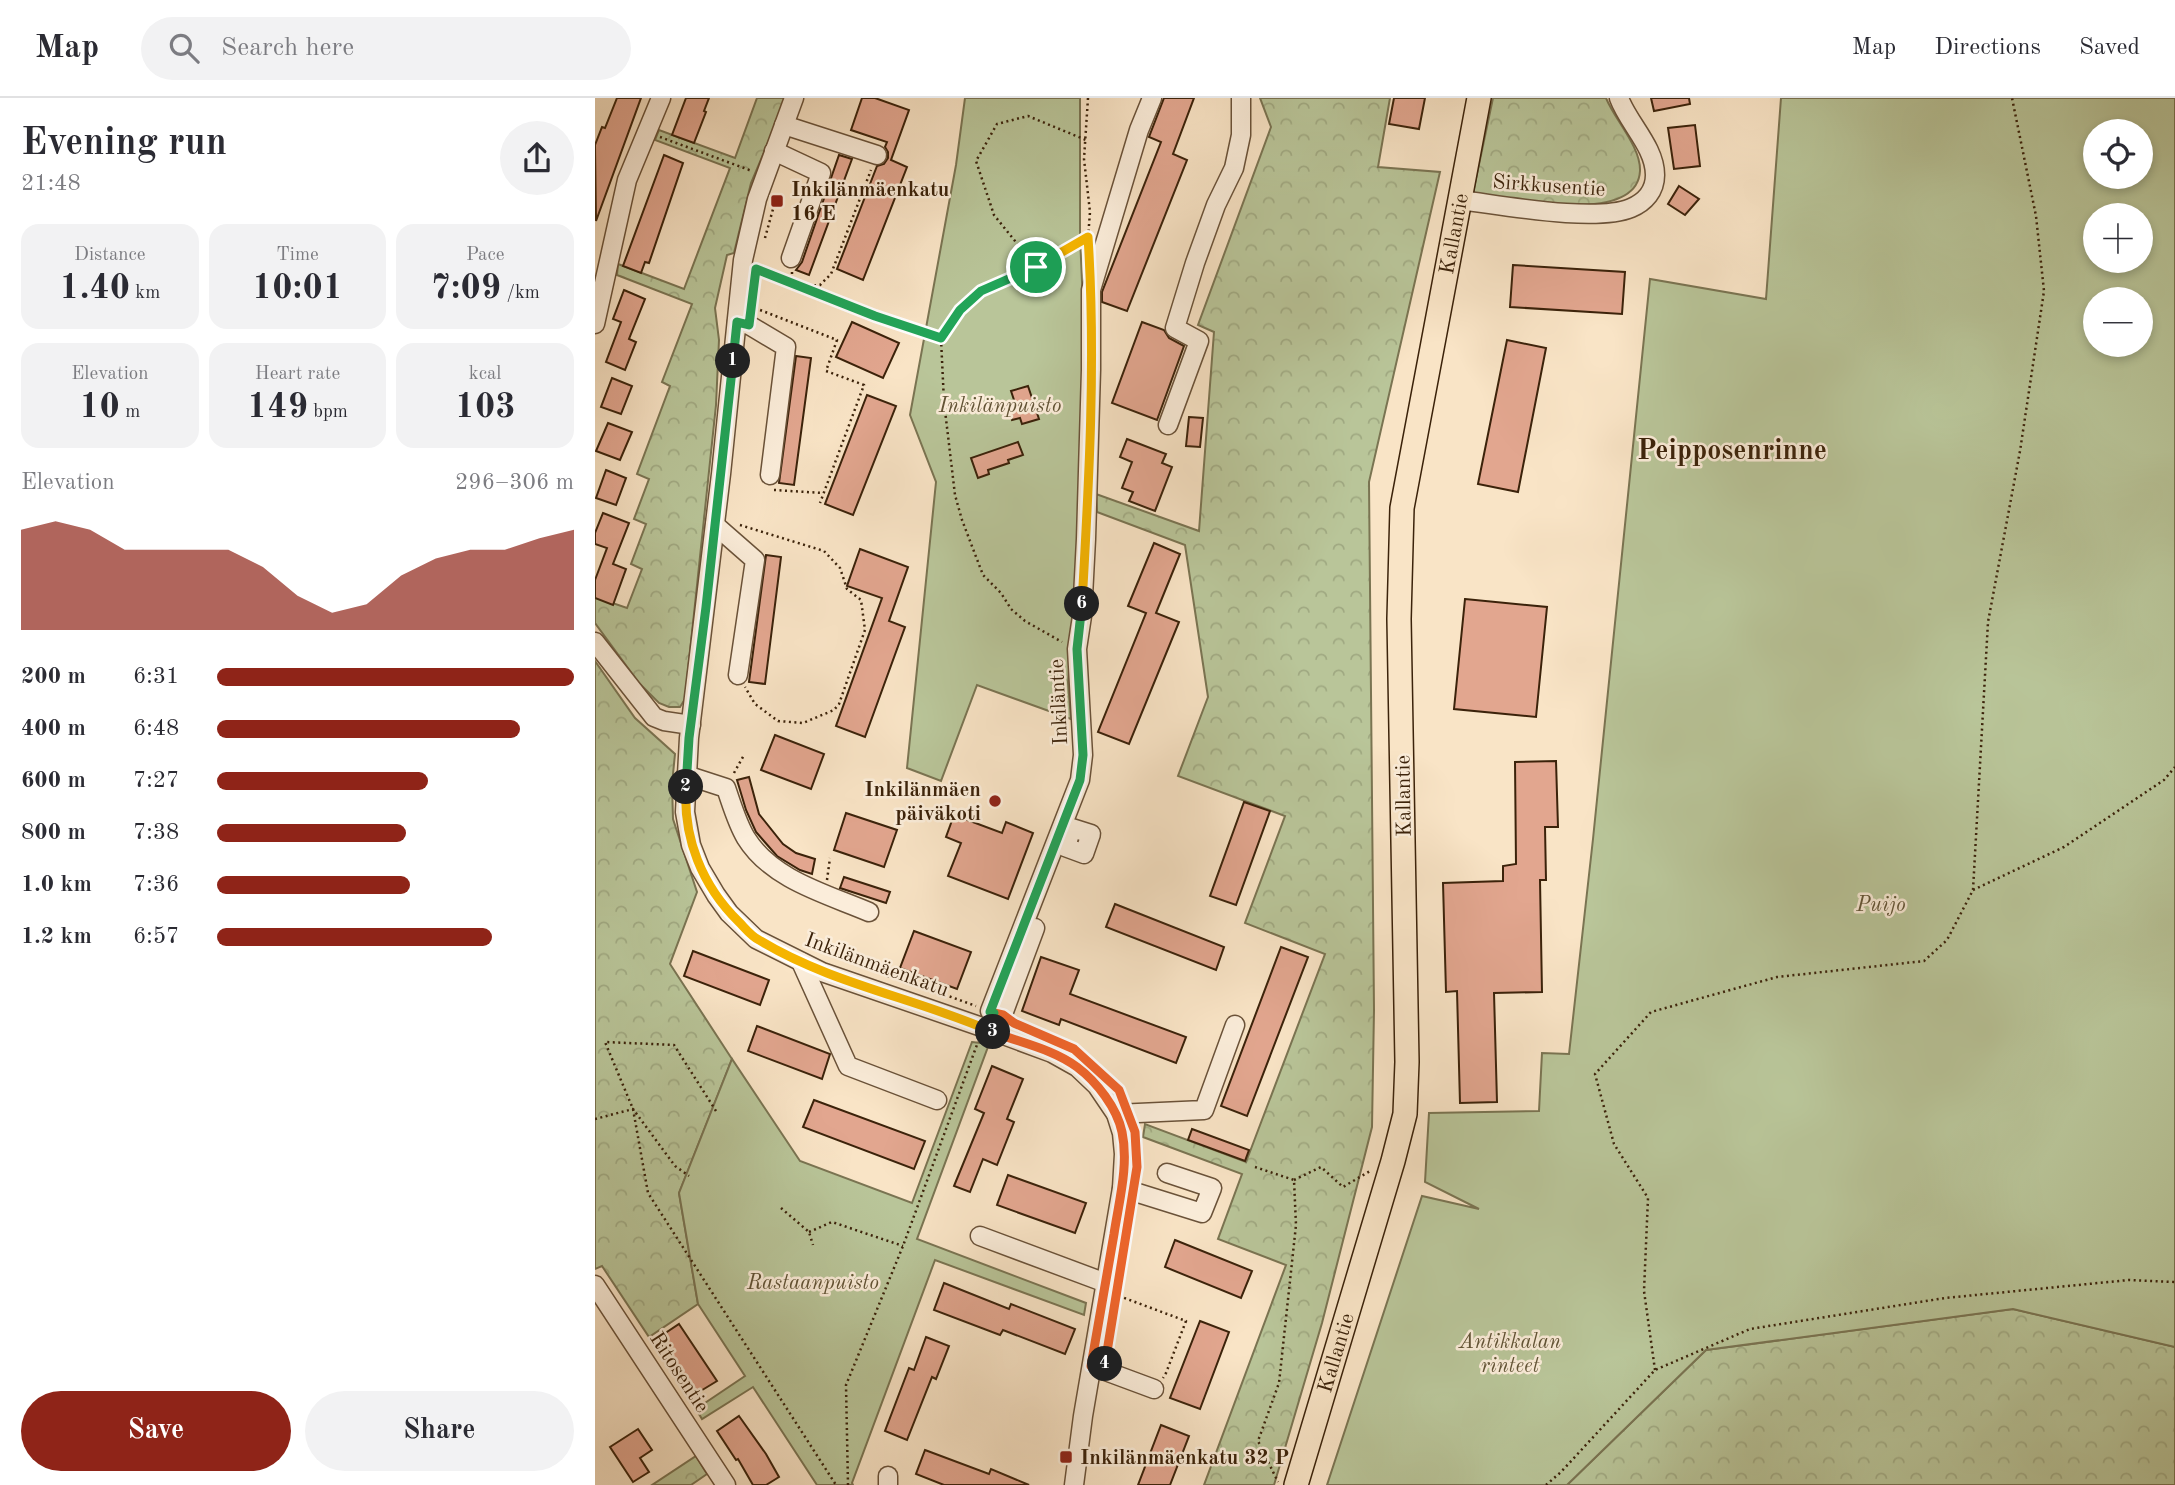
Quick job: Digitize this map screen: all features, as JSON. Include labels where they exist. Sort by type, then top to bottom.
[{"type":"main road","name":"Kallantie","points":[[1296,1485],[1377,1219],[1405,1114],[1407,1062],[1399,619],[1402,509],[1479,98]]},
{"type":"street","points":[[595,324],[628,180],[661,98]]},
{"type":"street","name":"Inkilänmäenkatu","points":[[794,98],[757,199],[743,260],[746,318],[722,527],[691,725],[686,775],[685,812],[691,845],[700,868],[716,895],[729,913],[756,939],[822,972],[988,1023],[1052,1053],[1077,1067],[1097,1086],[1116,1114],[1122,1133],[1124,1154],[1111,1289],[1091,1366],[1074,1485]]},
{"type":"street","name":"Inkiläntie","points":[[988,1023],[1080,780],[1083,755],[1077,649],[1082,616],[1086,540],[1091,290],[1139,130],[1152,98]]},
{"type":"street","points":[[1168,425],[1199,341],[1175,328],[1216,205],[1234,168],[1241,135],[1241,98]]},
{"type":"street","name":"Sirkkusentie","points":[[1460,200],[1572,213],[1605,214],[1640,204],[1653,185],[1653,163],[1619,98]]},
{"type":"street","points":[[783,125],[877,155]]},
{"type":"street","points":[[774,151],[821,173],[792,258]]},
{"type":"street","points":[[746,318],[786,347],[770,475]]},
{"type":"street","points":[[722,527],[755,559],[738,675]]},
{"type":"street","points":[[595,642],[654,717],[691,725]]},
{"type":"street","points":[[686,775],[726,788],[747,839],[765,860],[787,878],[869,912]]},
{"type":"street","points":[[988,1023],[1065,847]]},
{"type":"street","points":[[801,962],[848,1066],[937,1100]]},
{"type":"street","points":[[1116,1114],[1204,1110],[1235,1025]]},
{"type":"street","points":[[1122,1188],[1202,1213],[1212,1188],[1167,1172]]},
{"type":"street","points":[[980,1236],[1111,1289]]},
{"type":"street","name":"Ritosentie","points":[[595,1285],[726,1485]]},
{"type":"street","points":[[1091,1366],[1154,1389]]},
{"type":"path","points":[[1077,649],[1025,621],[1011,609],[1001,593],[983,575],[955,495],[944,402],[941,338],[960,310],[981,291],[1036,267],[1088,237],[1090,212],[1084,159],[1088,98]]},
{"type":"path","points":[[1655,1370],[1644,1291],[1648,1198],[1613,1144],[1595,1074],[1650,1012],[1777,977],[1924,961],[1947,940],[1973,890],[1988,622],[2020,451],[2044,291],[2036,216],[2012,98]]},
{"type":"path","points":[[1036,267],[994,215],[976,161],[997,124],[1028,116],[1086,140]]},
{"type":"path","points":[[646,132],[765,176]]},
{"type":"path","points":[[798,287],[820,285],[831,274],[877,155]]},
{"type":"path","points":[[763,246],[778,190]]},
{"type":"path","points":[[792,258],[792,278],[798,287]]},
{"type":"path","points":[[756,269],[798,287],[941,338]]},
{"type":"path","points":[[746,318],[837,340],[825,370],[864,385],[820,503]]},
{"type":"path","points":[[770,475],[769,490],[823,493]]},
{"type":"path","points":[[722,527],[824,551],[840,568],[847,589],[861,600],[865,630],[839,704],[834,710],[803,723],[778,721],[755,704],[738,675]]},
{"type":"path","points":[[726,788],[744,755]]},
{"type":"path","points":[[1973,890],[2064,847],[2164,780],[2175,767]]},
{"type":"path","points":[[825,894],[830,858]]},
{"type":"path","points":[[848,1485],[846,1385],[903,1246],[988,1023],[904,979],[882,975]]},
{"type":"path","points":[[716,1111],[674,1045],[605,1042],[633,1110],[648,1193],[836,1485]]},
{"type":"path","points":[[595,1119],[633,1110]]},
{"type":"path","points":[[633,1110],[675,1166],[689,1176]]},
{"type":"path","points":[[1255,1167],[1294,1180],[1321,1167],[1343,1187],[1378,1167]]},
{"type":"path","points":[[1279,1485],[1258,1441],[1279,1383],[1296,1225],[1294,1180]]},
{"type":"path","points":[[781,1208],[809,1232],[813,1245]]},
{"type":"path","points":[[809,1232],[832,1222],[903,1246]]},
{"type":"path","points":[[1546,1485],[1655,1370],[1750,1329],[1945,1298],[2129,1280],[2175,1282]]},
{"type":"path","points":[[1111,1289],[1115,1303]]},
{"type":"path","points":[[1111,1289],[1186,1321],[1167,1373],[1154,1389]]},
{"type":"green space","points":[[757,98],[787,98],[751,183],[734,253],[727,255],[715,308],[719,340],[716,405],[685,699],[680,707],[669,707],[659,703],[639,683],[595,623],[595,597],[627,608],[642,569],[631,564],[646,524],[634,519],[649,479],[637,474],[670,386],[662,382],[692,304],[617,275],[618,264],[684,289],[730,168],[655,140],[659,130],[735,158]]},
{"type":"green space","name":"Inkilänpuisto","points":[[965,98],[1080,98],[1080,236],[1088,420],[1068,682],[1071,719],[977,685],[941,781],[907,768],[936,482],[910,415],[956,165]]},
{"type":"green space","points":[[1260,98],[1390,98],[1378,167],[1440,172],[1369,482],[1374,1010],[1372,1127],[1322,1323],[1274,1485],[1204,1485],[1286,1265],[1218,1239],[1242,1174],[1143,1137],[1145,1124],[1246,1162],[1325,954],[1245,923],[1285,816],[1178,776],[1208,697],[1185,545],[1097,512],[1096,494],[1199,531],[1214,332],[1198,325],[1271,127]]},
{"type":"green space","points":[[1493,98],[1606,98],[1632,143],[1639,162],[1640,171],[1633,188],[1618,199],[1595,204],[1568,205],[1473,193]]},
{"type":"green space","name":"Puijo","points":[[1781,98],[2175,98],[2175,1347],[2013,1309],[1706,1350],[1567,1485],[1327,1485],[1422,1196],[1479,1209],[1425,1182],[1429,1113],[1539,1111],[1542,1053],[1569,1054],[1650,279],[1766,299]]},
{"type":"green space","points":[[595,661],[635,718],[675,754],[673,819],[697,892],[670,964],[732,1059],[679,1193],[698,1304],[649,1337],[602,1266],[595,1269]]},
{"type":"green space","name":"Rastaanpuisto","points":[[972,1042],[989,1044],[917,1239],[1086,1303],[1084,1315],[935,1260],[853,1485],[817,1485],[753,1387],[702,1419],[696,1409],[745,1376],[698,1304],[679,1193],[732,1059],[800,1161],[912,1203]]},
{"type":"green space","points":[[2013,1309],[2175,1347],[2175,1485],[1567,1485],[1706,1350]]},
{"type":"green space","points":[[696,1456],[707,1474],[691,1485],[652,1485]]},
{"type":"building","points":[[617,98],[641,98],[596,221],[595,145]]},
{"type":"building","points":[[686,98],[709,98],[694,143],[672,135]]},
{"type":"building","points":[[862,98],[875,98],[909,110],[891,160],[907,167],[863,280],[837,269],[877,166],[884,164],[888,158],[885,147],[887,142],[851,130]]},
{"type":"building","points":[[1164,98],[1194,98],[1173,154],[1187,160],[1127,311],[1102,302],[1102,292],[1161,142],[1149,137]]},
{"type":"building","points":[[1394,98],[1425,98],[1419,129],[1389,124]]},
{"type":"building","points":[[1651,98],[1689,98],[1690,104],[1654,111]]},
{"type":"building","points":[[1695,125],[1700,166],[1674,169],[1668,128]]},
{"type":"building","points":[[664,155],[683,163],[649,263],[645,262],[641,273],[623,266]]},
{"type":"building","points":[[839,155],[852,159],[809,275],[796,270],[802,262]]},
{"type":"building","points":[[1679,186],[1699,199],[1685,215],[1668,204]]},
{"type":"building","points":[[1513,265],[1625,272],[1622,314],[1510,307]]},
{"type":"building","points":[[624,290],[645,299],[629,339],[636,342],[625,370],[606,362],[621,322],[613,319]]},
{"type":"building","points":[[852,322],[899,343],[883,378],[836,357]]},
{"type":"building","points":[[1142,322],[1164,330],[1169,338],[1184,346],[1157,420],[1112,403]]},
{"type":"building","points":[[1507,340],[1546,348],[1518,492],[1478,484]]},
{"type":"building","points":[[796,356],[811,358],[794,485],[779,483]]},
{"type":"building","points":[[612,378],[632,386],[621,414],[601,407]]},
{"type":"building","points":[[1028,386],[1039,419],[1022,424],[1020,418],[1012,420],[1009,409],[1016,406],[1011,391]]},
{"type":"building","points":[[867,395],[896,406],[853,515],[825,504]]},
{"type":"building","points":[[1189,417],[1203,418],[1200,447],[1186,446]]},
{"type":"building","points":[[608,423],[632,432],[620,460],[596,451]]},
{"type":"building","points":[[1127,439],[1166,454],[1162,463],[1172,467],[1155,511],[1129,501],[1133,492],[1122,488],[1132,462],[1120,457]]},
{"type":"building","points":[[1018,442],[1023,455],[988,470],[989,474],[978,478],[971,458]]},
{"type":"building","points":[[606,470],[626,478],[616,505],[596,498]]},
{"type":"building","points":[[603,513],[629,523],[613,564],[626,569],[613,605],[595,598],[595,580],[607,548],[595,544],[595,533]]},
{"type":"building","points":[[1154,543],[1180,554],[1156,613],[1179,622],[1129,744],[1098,732],[1146,613],[1128,606]]},
{"type":"building","points":[[860,549],[908,567],[889,621],[905,627],[865,737],[836,726],[882,598],[847,586]]},
{"type":"building","points":[[766,555],[781,557],[765,684],[749,682]]},
{"type":"building","points":[[1465,599],[1547,607],[1536,717],[1454,709]]},
{"type":"building","points":[[775,735],[824,754],[811,789],[761,770]]},
{"type":"building","points":[[1556,761],[1558,827],[1545,827],[1546,880],[1540,880],[1542,992],[1494,993],[1497,1102],[1460,1103],[1457,991],[1446,992],[1443,883],[1503,881],[1503,866],[1516,864],[1515,762]]},
{"type":"building","points":[[749,777],[759,814],[783,844],[796,853],[815,859],[812,874],[777,856],[756,832],[737,780]]},
{"type":"building","points":[[1244,802],[1270,811],[1236,905],[1210,896]]},
{"type":"building","points":[[846,813],[897,830],[884,867],[834,850]]},
{"type":"building","name":"Inkilänmäen päiväkoti","points":[[954,815],[1002,833],[1006,822],[1033,833],[1008,899],[948,876],[961,843],[946,837]]},
{"type":"building","points":[[844,877],[890,892],[886,903],[840,888]]},
{"type":"building","points":[[1115,904],[1224,947],[1216,970],[1106,927]]},
{"type":"building","points":[[914,931],[971,952],[957,989],[900,968]]},
{"type":"building","points":[[1281,947],[1308,957],[1247,1116],[1221,1106]]},
{"type":"building","points":[[693,951],[769,980],[760,1005],[684,976]]},
{"type":"building","points":[[1041,957],[1079,970],[1070,994],[1186,1037],[1176,1063],[1061,1019],[1059,1025],[1022,1011]]},
{"type":"building","points":[[757,1026],[830,1054],[822,1079],[748,1051]]},
{"type":"building","points":[[992,1066],[1023,1079],[1007,1119],[1014,1122],[997,1165],[983,1159],[970,1192],[954,1186],[984,1113],[975,1109]]},
{"type":"building","points":[[814,1100],[925,1141],[914,1169],[803,1127]]},
{"type":"building","points":[[1192,1129],[1249,1150],[1245,1161],[1188,1140]]},
{"type":"building","points":[[1008,1175],[1086,1203],[1075,1233],[997,1205]]},
{"type":"building","points":[[1175,1240],[1252,1271],[1241,1298],[1165,1267]]},
{"type":"building","points":[[944,1283],[1009,1309],[1011,1304],[1075,1329],[1065,1354],[1003,1330],[1000,1335],[934,1310]]},
{"type":"building","points":[[1200,1321],[1229,1332],[1200,1409],[1170,1398]]},
{"type":"building","points":[[679,1324],[717,1381],[694,1395],[658,1338]]},
{"type":"building","points":[[926,1337],[949,1346],[936,1379],[932,1377],[907,1440],[885,1431],[909,1368],[914,1370]]},
{"type":"building","points":[[739,1416],[779,1477],[766,1485],[753,1485],[717,1431]]},
{"type":"building","points":[[1161,1425],[1189,1436],[1170,1485],[1138,1485]]},
{"type":"building","points":[[638,1429],[652,1450],[640,1458],[649,1472],[633,1482],[610,1447]]},
{"type":"building","points":[[925,1450],[989,1474],[991,1469],[1029,1485],[944,1485],[916,1474]]},
{"type":"place","name":"Inkilänmäenkatu 16 E","points":[[777,201]]},
{"type":"place","name":"Inkilänmäen päiväkoti","points":[[995,801]]},
{"type":"place","name":"Inkilänmäenkatu 32 P","points":[[1066,1457]]},
{"type":"district","name":"Peipposenrinne","points":[[1732,449]]},
{"type":"route","points":[[1088,237],[1091,370],[1086,540],[1082,616],[1077,649],[1083,755],[1080,780],[990,1012],[1003,1015],[1014,1023],[1074,1049],[1119,1090],[1135,1132],[1137,1167],[1104,1371],[1091,1366],[1122,1188],[1124,1154],[1122,1133],[1116,1114],[1097,1086],[1077,1067],[1052,1053],[822,972],[756,939],[729,913],[700,868],[691,845],[685,812],[689,738],[737,322],[749,325],[756,269],[875,316],[941,338],[960,310],[981,291],[1036,267],[1088,237]]},
{"type":"park label","name":"Antikkalan rinteet","points":[[1510,1353]]}]
